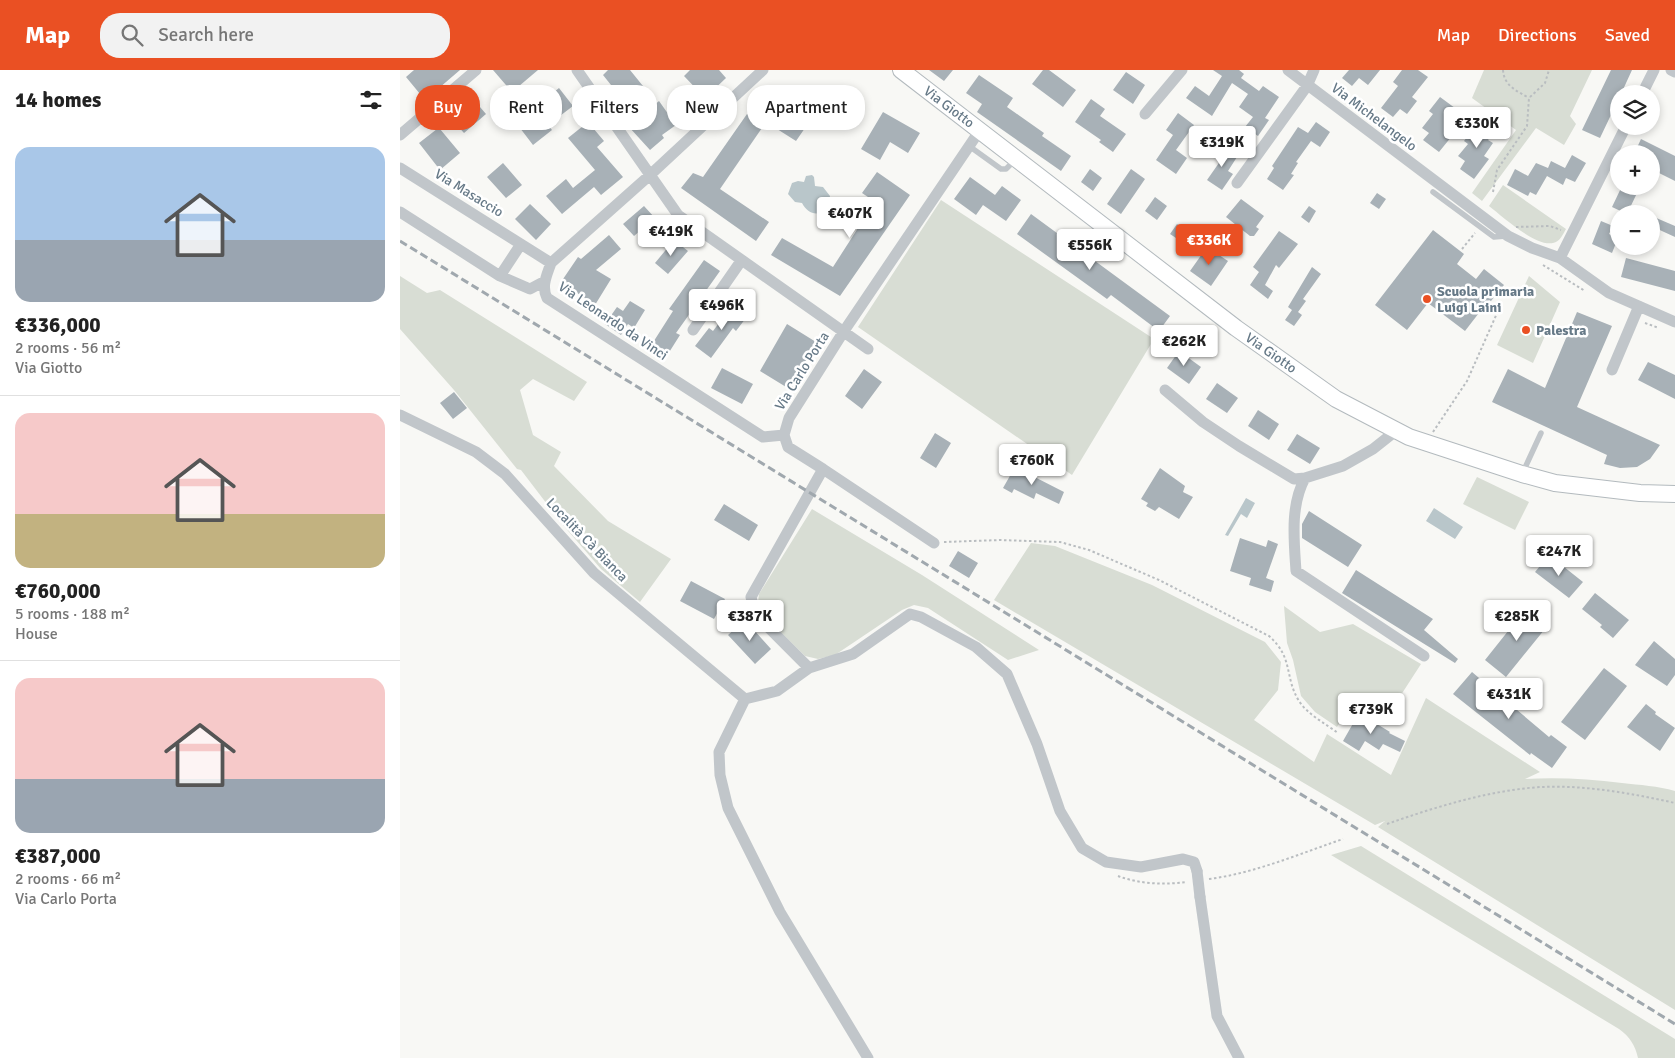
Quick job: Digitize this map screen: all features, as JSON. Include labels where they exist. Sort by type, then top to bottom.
[{"type":"street","points":[[400,135],[476,70]]},
{"type":"street","points":[[577,70],[678,215],[868,349]]},
{"type":"street","name":"Via Leonardo da Vinci","points":[[763,70],[650,175],[551,263],[545,281],[544,292],[547,298],[763,437],[784,435]]},
{"type":"street","name":"Via Giotto","points":[[901,70],[1236,328],[1336,399],[1427,443],[1522,474],[1555,483],[1640,493],[1675,494]]},
{"type":"street","points":[[1145,114],[1182,70]]},
{"type":"street","name":"Via Michelangelo","points":[[1288,70],[1307,86],[1532,248],[1560,258],[1609,293],[1675,322]]},
{"type":"street","points":[[1238,183],[1307,86],[1314,70]]},
{"type":"street","points":[[1646,85],[1654,70]]},
{"type":"street","points":[[1671,70],[1675,72]]},
{"type":"street","name":"Via Carlo Porta","points":[[784,435],[789,418],[844,331],[980,130]]},
{"type":"street","points":[[1560,258],[1622,135]]},
{"type":"street","name":"Via Masaccio","points":[[400,168],[551,263]]},
{"type":"street","points":[[400,212],[500,276],[530,289],[545,281]]},
{"type":"street","points":[[500,276],[521,244]]},
{"type":"street","points":[[693,330],[741,261]]},
{"type":"street","points":[[1612,370],[1639,306]]},
{"type":"street","points":[[1165,390],[1203,422],[1294,479],[1305,478],[1343,466],[1373,450],[1397,430]]},
{"type":"street","name":"Località Cà Bianca","points":[[400,415],[476,452],[506,474],[594,573],[745,699]]},
{"type":"street","points":[[784,435],[788,447],[934,543]]},
{"type":"street","points":[[809,668],[755,614],[751,597],[823,470]]},
{"type":"street","points":[[1305,478],[1297,493],[1295,505],[1294,544],[1296,571],[1424,656]]},
{"type":"street","points":[[868,1058],[780,912],[728,808],[720,775],[719,752],[745,699],[777,691],[809,668],[853,654],[910,614],[921,617],[976,647],[1007,674],[1037,744],[1060,811],[1082,848],[1106,862],[1141,867],[1183,859],[1194,862],[1217,1016],[1239,1058]]},
{"type":"lane","points":[[970,146],[1001,169],[1006,169],[1016,158]]},
{"type":"lane","points":[[1433,192],[1494,237],[1510,232]]},
{"type":"lane","points":[[1522,474],[1541,433]]},
{"type":"path","points":[[1503,70],[1503,76],[1509,85],[1529,98]]},
{"type":"path","points":[[1493,192],[1497,170],[1527,126],[1529,98],[1545,83],[1549,70]]},
{"type":"path","points":[[1510,232],[1550,226],[1565,232]]},
{"type":"path","points":[[1462,249],[1475,233]]},
{"type":"path","points":[[1427,443],[1436,426],[1467,381],[1498,311],[1488,303]]},
{"type":"path","points":[[934,543],[962,540],[1060,542],[1089,550],[1159,580],[1269,636],[1278,644],[1287,661],[1290,680],[1300,703],[1338,733]]},
{"type":"path","points":[[1387,824],[1458,801],[1521,789],[1573,788],[1630,794],[1675,803]]},
{"type":"path","points":[[1209,879],[1264,866],[1343,839]]},
{"type":"path","points":[[1110,873],[1129,880],[1171,884],[1190,882]]},
{"type":"shaded area","points":[[1484,70],[1592,70],[1570,116],[1576,124],[1564,145],[1536,128],[1482,201],[1472,193],[1516,130],[1472,98]]},
{"type":"shaded area","points":[[812,175],[815,186],[823,187],[830,196],[828,209],[817,214],[807,210],[802,203],[795,202],[788,194],[792,183],[804,182],[806,176]]},
{"type":"shaded area","points":[[1503,185],[1566,229],[1559,239],[1553,243],[1546,243],[1529,236],[1489,206]]},
{"type":"shaded area","points":[[941,200],[1154,339],[1072,475],[858,327]]},
{"type":"shaded area","points":[[400,276],[427,293],[440,290],[587,382],[574,401],[533,379],[520,390],[533,435],[561,452],[554,466],[608,521],[671,559],[640,602],[601,569],[454,390],[400,329]]},
{"type":"shaded area","name":"Palestra","points":[[1529,276],[1560,302],[1533,363],[1497,345]]},
{"type":"shaded area","points":[[1477,477],[1529,502],[1515,530],[1463,504]]},
{"type":"shaded area","points":[[1246,498],[1255,503],[1247,518],[1241,514],[1228,536],[1225,535]]},
{"type":"shaded area","points":[[1434,508],[1463,527],[1455,539],[1426,521]]},
{"type":"shaded area","points":[[812,509],[922,575],[1039,650],[1008,660],[928,608],[914,605],[902,610],[835,655],[818,659],[805,656],[761,613],[758,603],[759,594]]},
{"type":"shaded area","points":[[1031,543],[1055,546],[1152,585],[1265,642],[1281,662],[1278,690],[1254,720],[1314,762],[1327,734],[1391,775],[1426,698],[1540,772],[1525,779],[1598,780],[1675,791],[1675,1010],[1378,827],[1385,821],[1375,825],[994,600]]},
{"type":"shaded area","points":[[1284,606],[1320,632],[1353,624],[1421,664],[1388,715],[1357,695],[1337,727],[1315,712],[1301,696],[1287,643]]},
{"type":"shaded area","points":[[1361,846],[1675,1039],[1675,1058],[1638,1058],[1632,1042],[1619,1029],[1331,855]]},
{"type":"building","points":[[414,70],[460,70],[442,85],[415,85],[415,88],[406,77]]},
{"type":"building","points":[[493,70],[538,70],[520,85],[506,85]]},
{"type":"building","points":[[608,70],[630,70],[642,85],[611,85],[603,75]]},
{"type":"building","points":[[690,70],[719,70],[726,78],[719,85],[693,85],[684,76]]},
{"type":"building","points":[[929,70],[953,70],[944,81]]},
{"type":"building","points":[[1043,70],[1049,70],[1076,90],[1063,107],[1032,84]]},
{"type":"building","points":[[1213,70],[1239,70],[1244,74],[1241,78],[1259,91],[1263,86],[1279,97],[1265,118],[1269,120],[1258,136],[1245,127],[1253,117],[1239,107],[1248,94],[1232,83],[1212,116],[1186,98],[1195,86],[1209,96],[1222,76]]},
{"type":"building","points":[[1349,70],[1380,70],[1368,85],[1359,78],[1352,86],[1342,78]]},
{"type":"building","points":[[1402,70],[1418,70],[1428,77],[1412,97],[1417,101],[1407,114],[1400,109],[1393,117],[1381,108],[1398,86],[1393,82]]},
{"type":"building","points":[[1611,70],[1632,70],[1625,85],[1610,85],[1610,117],[1600,138],[1582,130]]},
{"type":"building","points":[[1126,72],[1145,85],[1133,104],[1113,90]]},
{"type":"building","points":[[979,75],[1013,98],[1007,107],[1044,133],[1042,136],[1071,156],[1061,171],[977,112],[982,104],[966,93]]},
{"type":"building","points":[[562,92],[572,105],[562,114]]},
{"type":"building","points":[[1440,97],[1459,111],[1448,124],[1456,131],[1439,152],[1423,140],[1429,133],[1422,128],[1433,114],[1429,111]]},
{"type":"building","points":[[1091,99],[1105,109],[1100,116],[1126,134],[1113,152],[1099,142],[1101,140],[1075,122]]},
{"type":"building","points":[[659,101],[667,112],[667,130],[669,130],[662,135],[664,138],[650,150],[632,130],[657,130],[657,103]]},
{"type":"building","points":[[480,107],[486,114],[480,119]]},
{"type":"building","points":[[883,112],[920,133],[908,153],[890,142],[880,160],[861,149]]},
{"type":"building","points":[[1178,113],[1194,125],[1176,150],[1187,158],[1176,174],[1156,160],[1173,135],[1166,130]]},
{"type":"building","points":[[747,114],[747,130],[761,130],[720,189],[769,222],[756,241],[681,188],[693,173],[703,177]]},
{"type":"building","points":[[1480,120],[1495,131],[1488,140],[1493,143],[1484,156],[1489,159],[1474,179],[1460,169],[1465,161],[1458,156],[1468,144],[1464,141]]},
{"type":"building","points":[[1316,122],[1330,132],[1320,147],[1311,141],[1296,162],[1298,163],[1291,174],[1294,175],[1283,190],[1267,179],[1274,168],[1272,166],[1298,127],[1308,133]]},
{"type":"building","points":[[436,130],[441,130],[460,153],[440,170],[419,143]]},
{"type":"building","points":[[522,130],[552,130],[533,145]]},
{"type":"building","points":[[578,130],[595,130],[604,141],[597,147],[623,177],[601,195],[594,187],[562,214],[546,196],[566,179],[573,188],[595,170],[568,138]]},
{"type":"building","points":[[779,130],[804,130],[796,141]]},
{"type":"building","points":[[1641,139],[1653,145],[1638,145]]},
{"type":"building","points":[[1219,145],[1237,157],[1228,171],[1233,174],[1222,190],[1207,180],[1221,160],[1212,154]]},
{"type":"building","points":[[1660,148],[1675,156],[1675,181],[1660,174]]},
{"type":"building","points":[[1572,155],[1586,163],[1575,182],[1566,178],[1563,185],[1547,176],[1536,195],[1530,192],[1528,196],[1507,185],[1515,169],[1528,176],[1536,163],[1548,168],[1551,161],[1565,168]]},
{"type":"building","points":[[503,163],[522,185],[506,198],[487,177]]},
{"type":"building","points":[[1090,169],[1102,178],[1093,191],[1081,182]]},
{"type":"building","points":[[1131,169],[1145,179],[1121,214],[1107,204]]},
{"type":"building","points":[[877,172],[910,195],[840,296],[771,255],[782,238],[833,267],[867,214],[861,212],[871,199],[862,193]]},
{"type":"building","points":[[970,177],[995,195],[1002,186],[1021,200],[1006,221],[983,205],[976,215],[954,199]]},
{"type":"building","points":[[1377,193],[1386,199],[1379,209],[1370,203]]},
{"type":"building","points":[[1618,195],[1636,195],[1631,205],[1613,205]]},
{"type":"building","points":[[1155,197],[1167,206],[1157,220],[1145,211]]},
{"type":"building","points":[[1241,199],[1264,216],[1256,227],[1259,229],[1254,236],[1250,236],[1226,217]]},
{"type":"building","points":[[530,204],[551,224],[536,240],[515,219]]},
{"type":"building","points":[[644,206],[655,218],[634,236],[623,224]]},
{"type":"building","points":[[1309,206],[1316,211],[1309,223],[1301,217]]},
{"type":"building","points":[[1031,214],[1170,316],[1159,331],[1111,295],[1107,299],[1017,234]]},
{"type":"building","points":[[1660,220],[1675,226],[1675,237],[1660,230]]},
{"type":"building","points":[[1601,221],[1610,225],[1610,252],[1592,244]]},
{"type":"building","points":[[1177,224],[1192,234],[1185,244],[1170,234]]},
{"type":"building","points":[[1433,230],[1464,254],[1457,264],[1476,279],[1484,269],[1504,285],[1491,301],[1489,300],[1465,331],[1428,303],[1407,330],[1375,305]]},
{"type":"building","points":[[1279,231],[1298,244],[1279,268],[1276,265],[1265,285],[1273,291],[1268,299],[1250,285],[1259,272],[1253,267]]},
{"type":"building","points":[[609,235],[621,249],[596,270],[611,279],[595,305],[561,282],[578,257],[581,259]]},
{"type":"building","points":[[674,240],[688,251],[668,274],[655,263]]},
{"type":"building","points":[[1207,247],[1228,261],[1211,286],[1190,271]]},
{"type":"building","points":[[1626,258],[1675,271],[1675,291],[1621,277]]},
{"type":"building","points":[[704,260],[720,271],[676,333],[680,335],[668,354],[652,344],[673,311],[669,309]]},
{"type":"building","points":[[1312,267],[1321,274],[1303,299],[1306,301],[1298,312],[1302,315],[1294,326],[1285,320],[1292,310],[1288,307]]},
{"type":"building","points":[[630,301],[645,310],[634,328],[628,324],[621,335],[605,324],[617,307],[623,311]]},
{"type":"building","points":[[734,303],[749,314],[736,331],[733,328],[711,358],[695,346],[709,328],[713,331]]},
{"type":"building","points":[[1577,312],[1612,326],[1577,407],[1660,445],[1650,459],[1637,467],[1620,468],[1604,464],[1607,455],[1492,402],[1508,369],[1545,388]]},
{"type":"building","points":[[787,324],[816,342],[791,390],[760,371]]},
{"type":"building","points":[[1179,351],[1201,367],[1189,384],[1167,368]]},
{"type":"building","points":[[1648,362],[1675,375],[1675,399],[1638,380]]},
{"type":"building","points":[[722,368],[753,384],[742,404],[711,388]]},
{"type":"building","points":[[864,369],[882,382],[862,409],[845,396]]},
{"type":"building","points":[[1217,383],[1238,398],[1227,413],[1206,399]]},
{"type":"building","points":[[454,392],[467,408],[453,419],[440,403]]},
{"type":"building","points":[[1258,410],[1279,424],[1269,440],[1248,426]]},
{"type":"building","points":[[935,433],[951,443],[936,468],[920,458]]},
{"type":"building","points":[[1297,434],[1320,448],[1310,464],[1287,450]]},
{"type":"building","points":[[1015,467],[1064,492],[1059,504],[1036,493],[1034,499],[1014,489],[1012,493],[1003,488]]},
{"type":"building","points":[[1160,468],[1185,486],[1183,492],[1193,497],[1179,519],[1159,507],[1155,511],[1146,506],[1148,503],[1141,499]]},
{"type":"building","points":[[724,504],[758,525],[749,541],[714,520]]},
{"type":"building","points":[[1309,511],[1362,545],[1348,567],[1302,538],[1302,524]]},
{"type":"building","points":[[1240,538],[1266,547],[1268,540],[1278,544],[1266,578],[1274,581],[1271,592],[1249,585],[1251,578],[1230,571]]},
{"type":"building","points":[[958,551],[978,563],[969,578],[949,566]]},
{"type":"building","points":[[1549,555],[1583,582],[1569,598],[1535,572]]},
{"type":"building","points":[[1356,570],[1433,619],[1424,630],[1458,659],[1455,663],[1342,593]]},
{"type":"building","points":[[691,581],[725,599],[714,619],[680,601]]},
{"type":"building","points":[[1595,593],[1629,620],[1613,638],[1600,627],[1602,625],[1582,609]]},
{"type":"building","points":[[1528,606],[1549,624],[1506,677],[1485,660]]},
{"type":"building","points":[[745,620],[771,649],[755,664],[728,635]]},
{"type":"building","points":[[1654,641],[1675,659],[1675,675],[1667,686],[1635,665]]},
{"type":"building","points":[[1604,668],[1627,686],[1585,740],[1561,722]]},
{"type":"building","points":[[1472,672],[1549,737],[1551,735],[1567,747],[1552,768],[1531,753],[1530,755],[1453,694]]},
{"type":"building","points":[[1646,704],[1656,712],[1655,714],[1675,728],[1660,751],[1627,727]]},
{"type":"building","points":[[1359,713],[1405,741],[1400,752],[1383,744],[1379,750],[1365,741],[1359,751],[1343,741]]},
{"type":"railway","points":[[400,241],[1675,1024]]},
{"type":"place","name":"Scuola primaria Luigi Laini","points":[[1427,299]]},
{"type":"place","name":"Palestra","points":[[1526,330]]}]
